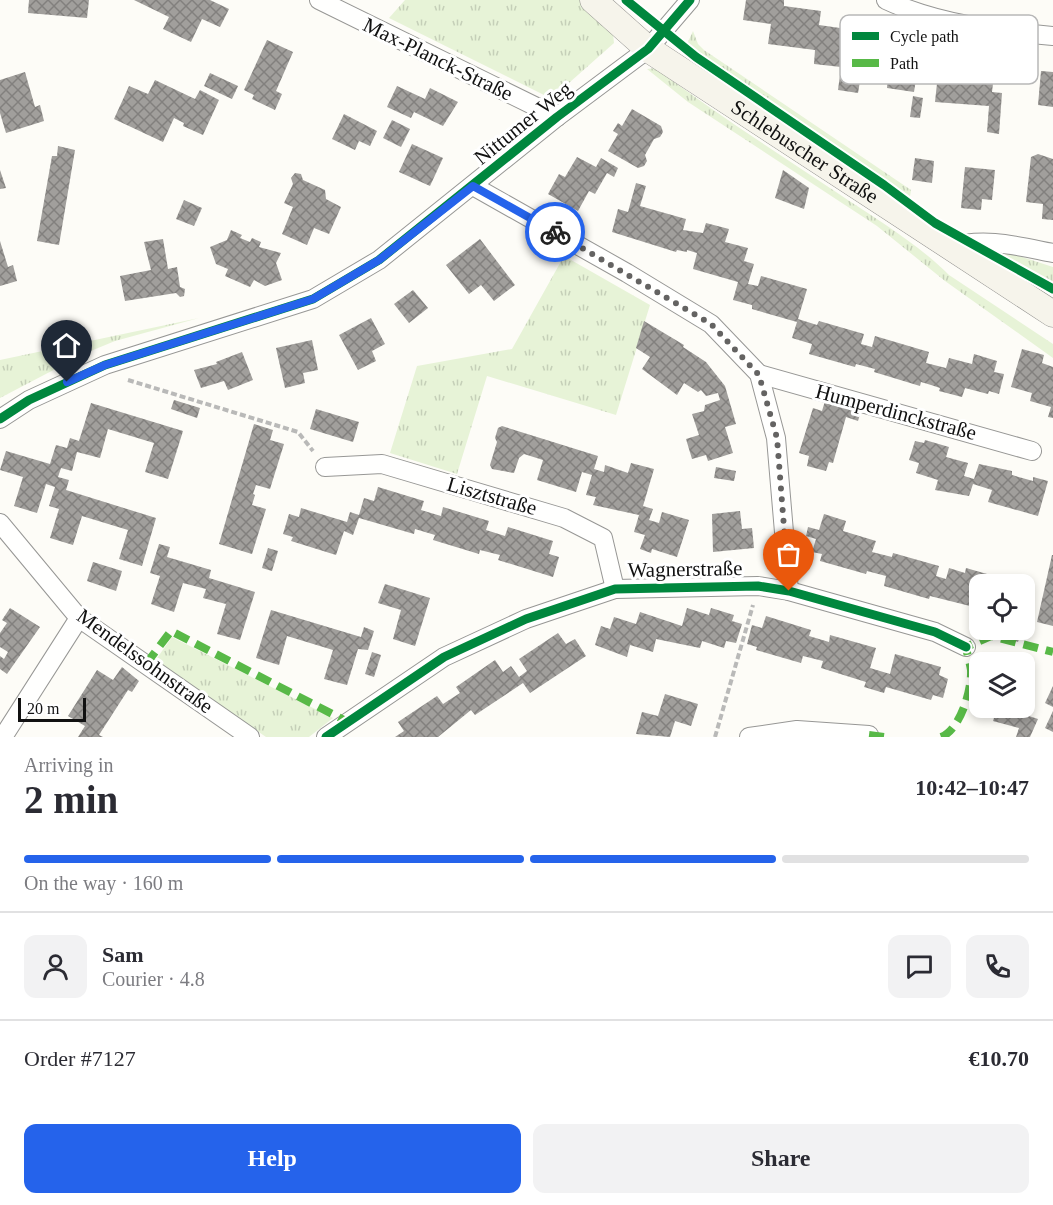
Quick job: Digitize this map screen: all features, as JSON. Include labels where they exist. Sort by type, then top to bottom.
[{"type":"main road","name":"Schlebuscher Straße","points":[[593,0],[648,49],[1053,314]]},
{"type":"street","name":"Max-Planck-Straße","points":[[319,0],[557,117]]},
{"type":"street","name":"Nittumer Weg","points":[[0,419],[29,400],[105,365],[313,299],[379,260],[557,117],[648,49],[690,0]]},
{"type":"street","points":[[886,0],[929,15]]},
{"type":"street","points":[[1038,35],[1053,36]]},
{"type":"street","points":[[473,186],[627,273],[711,324],[759,375],[777,438],[789,591]]},
{"type":"street","points":[[950,247],[969,242],[990,241],[1053,253]]},
{"type":"street","name":"Humperdinckstraße","points":[[759,375],[1032,451]]},
{"type":"street","name":"Lisztstraße","points":[[325,467],[382,464],[564,518],[603,538],[615,589]]},
{"type":"street","name":"Mendelssohnstraße","points":[[0,523],[79,618],[250,737]]},
{"type":"street","name":"Wagnerstraße","points":[[326,737],[444,657],[526,619],[615,589],[758,586],[789,591],[935,632],[966,647]]},
{"type":"street","points":[[3,737],[79,618]]},
{"type":"street","points":[[750,737],[797,730],[869,735]]},
{"type":"path","points":[[105,365],[124,378],[298,432],[325,467]]},
{"type":"path","points":[[715,737],[758,586]]},
{"type":"green space","points":[[405,0],[584,0],[613,34],[614,43],[561,90],[546,96],[389,18]]},
{"type":"green space","points":[[693,31],[698,44],[704,50],[911,190],[909,203],[931,217],[913,211],[738,95],[687,58],[687,44]]},
{"type":"green space","points":[[655,68],[896,232],[924,252],[949,275],[1053,344],[1053,358],[945,281],[877,226],[688,102],[647,69]]},
{"type":"green space","points":[[998,249],[1053,267],[1053,285],[992,255]]},
{"type":"green space","points":[[564,256],[650,305],[616,415],[487,376],[457,474],[390,453],[417,366],[512,349]]},
{"type":"green space","points":[[199,318],[115,341],[86,353],[0,398],[0,360]]},
{"type":"green space","points":[[172,637],[333,718],[309,737],[266,737],[155,661]]},
{"type":"building","points":[[29,0],[89,0],[87,18],[28,13]]},
{"type":"building","points":[[134,0],[210,0],[229,9],[220,27],[202,19],[191,42],[163,29],[169,17]]},
{"type":"building","points":[[746,0],[784,0],[784,6],[821,11],[819,25],[840,28],[840,67],[814,64],[815,50],[768,44],[771,24],[743,20]]},
{"type":"building","points":[[267,40],[293,52],[276,91],[282,94],[275,110],[252,99],[254,95],[244,90]]},
{"type":"building","points":[[1041,71],[1053,72],[1053,107],[1038,105]]},
{"type":"building","points":[[25,72],[35,107],[40,105],[44,121],[6,133],[0,113],[0,80]]},
{"type":"building","points":[[210,73],[238,86],[232,99],[204,86]]},
{"type":"building","points":[[840,75],[840,84],[860,84],[858,93],[838,90]]},
{"type":"building","points":[[155,80],[195,99],[200,90],[219,100],[203,135],[183,126],[184,123],[174,118],[163,142],[114,119],[129,86],[148,94]]},
{"type":"building","points":[[887,84],[915,84],[914,92],[887,88]]},
{"type":"building","points":[[937,84],[993,84],[992,92],[1002,93],[999,134],[987,132],[989,106],[935,102]]},
{"type":"building","points":[[397,86],[425,99],[430,88],[458,102],[443,126],[414,112],[411,118],[387,107]]},
{"type":"building","points":[[913,96],[923,98],[920,118],[910,117]]},
{"type":"building","points":[[632,109],[661,126],[663,132],[660,137],[654,139],[645,155],[647,161],[644,166],[638,168],[608,151],[618,134],[613,131],[618,123],[622,126]]},
{"type":"building","points":[[344,114],[377,131],[370,146],[359,141],[355,150],[332,139]]},
{"type":"building","points":[[392,120],[410,129],[401,147],[383,138]]},
{"type":"building","points":[[412,144],[443,158],[430,186],[399,172]]},
{"type":"building","points":[[58,146],[75,150],[59,245],[37,241],[52,156],[57,156]]},
{"type":"building","points":[[1038,154],[1053,159],[1053,220],[1042,219],[1043,204],[1026,202],[1031,157]]},
{"type":"building","points":[[577,157],[596,167],[601,158],[618,168],[614,177],[607,173],[595,194],[589,191],[578,211],[548,194],[559,174],[565,177]]},
{"type":"building","points":[[915,158],[934,161],[932,183],[912,180]]},
{"type":"building","points":[[965,167],[995,170],[992,200],[982,199],[981,210],[961,208]]},
{"type":"building","points":[[0,170],[6,188],[0,189]]},
{"type":"building","points":[[783,170],[809,188],[804,209],[775,198]]},
{"type":"building","points":[[295,173],[301,174],[303,180],[325,190],[326,199],[341,207],[329,234],[314,228],[307,245],[282,234],[293,207],[284,203],[293,184],[291,178]]},
{"type":"building","points":[[636,183],[646,186],[640,206],[686,219],[683,230],[703,233],[706,223],[729,229],[725,242],[748,248],[744,261],[754,264],[748,284],[758,286],[761,276],[807,289],[798,319],[817,325],[819,321],[864,334],[861,344],[872,347],[875,336],[929,352],[926,363],[946,368],[949,358],[972,364],[974,354],[997,361],[994,372],[1004,374],[999,394],[989,391],[988,394],[965,388],[962,397],[939,391],[940,388],[921,382],[920,386],[874,372],[875,369],[856,364],[855,367],[809,354],[812,344],[792,338],[797,322],[752,309],[752,305],[733,300],[738,282],[693,269],[697,253],[687,250],[687,252],[677,250],[676,252],[612,232],[618,209],[628,212]]},
{"type":"building","points":[[184,200],[202,208],[194,226],[176,219]]},
{"type":"building","points":[[231,230],[242,235],[240,238],[250,242],[252,238],[261,242],[259,247],[281,253],[276,263],[282,280],[265,286],[254,280],[250,287],[225,276],[228,269],[216,264],[210,247],[227,240]]},
{"type":"building","points":[[163,239],[168,269],[177,267],[180,287],[185,289],[184,296],[180,297],[176,293],[125,301],[120,276],[151,270],[144,242]]},
{"type":"building","points":[[480,239],[515,285],[494,301],[481,285],[469,294],[446,265]]},
{"type":"building","points":[[0,241],[8,267],[13,265],[17,281],[0,286]]},
{"type":"building","points":[[413,290],[428,308],[409,323],[394,304]]},
{"type":"building","points":[[371,318],[385,344],[372,351],[376,361],[358,370],[339,335]]},
{"type":"building","points":[[644,321],[684,345],[683,347],[706,362],[725,386],[736,424],[725,427],[733,453],[708,461],[706,455],[692,459],[686,439],[699,435],[692,414],[704,411],[705,405],[720,400],[718,393],[706,396],[701,390],[698,392],[684,383],[677,395],[642,369],[650,357],[636,348]]},
{"type":"building","points":[[312,340],[318,370],[303,373],[305,383],[285,388],[276,348]]},
{"type":"building","points":[[1022,349],[1044,355],[1042,363],[1053,367],[1053,418],[1048,417],[1051,407],[1030,401],[1032,393],[1011,387]]},
{"type":"building","points":[[242,352],[253,380],[228,390],[224,381],[201,388],[194,370],[217,364],[216,362]]},
{"type":"building","points":[[174,400],[200,408],[197,418],[171,409]]},
{"type":"building","points":[[825,401],[861,411],[858,421],[846,417],[833,463],[829,462],[826,471],[807,466],[809,456],[799,453],[813,408],[822,411]]},
{"type":"building","points":[[91,403],[183,431],[168,479],[145,472],[154,443],[108,429],[100,458],[77,452],[72,471],[61,468],[58,477],[69,480],[66,490],[156,518],[142,566],[119,559],[128,530],[82,516],[73,545],[50,538],[59,509],[49,506],[55,487],[46,484],[37,513],[14,506],[23,477],[0,470],[6,451],[50,464],[56,445],[67,448],[70,438],[79,441]]},
{"type":"building","points":[[316,409],[359,422],[353,442],[310,429]]},
{"type":"building","points":[[254,424],[273,430],[270,440],[284,444],[270,489],[256,485],[253,494],[255,495],[252,505],[266,509],[252,554],[219,544]]},
{"type":"building","points":[[502,426],[598,456],[594,469],[604,472],[605,465],[628,473],[631,463],[654,469],[643,506],[653,509],[649,520],[659,523],[662,512],[689,520],[677,557],[652,549],[651,553],[640,549],[645,535],[634,532],[639,515],[593,505],[596,497],[586,495],[592,475],[582,472],[576,492],[537,480],[543,460],[524,454],[519,458],[514,473],[492,469],[490,465],[497,442],[495,438],[498,428]]},
{"type":"building","points":[[925,440],[949,447],[946,457],[968,463],[964,476],[974,479],[979,464],[1012,471],[1012,475],[1033,481],[1033,477],[1048,481],[1038,516],[988,502],[992,490],[973,484],[969,496],[935,490],[938,480],[916,473],[919,463],[909,460],[915,441],[924,443]]},
{"type":"building","points":[[716,467],[736,471],[734,481],[714,478]]},
{"type":"building","points":[[378,487],[424,501],[421,510],[441,516],[443,507],[489,521],[486,530],[505,536],[508,527],[553,541],[549,554],[559,557],[553,577],[498,560],[500,555],[480,550],[479,554],[433,540],[435,535],[415,529],[414,534],[359,518],[353,535],[344,531],[336,555],[291,541],[293,537],[283,534],[289,514],[299,517],[301,508],[347,522],[350,512],[359,515],[364,498],[374,501]]},
{"type":"building","points":[[740,511],[742,529],[752,528],[754,548],[713,552],[712,514]]},
{"type":"building","points":[[824,514],[846,521],[843,531],[876,541],[872,552],[892,557],[893,553],[939,566],[936,576],[946,579],[949,568],[965,573],[966,568],[987,574],[969,574],[969,606],[930,596],[929,599],[884,586],[886,576],[867,571],[866,574],[820,561],[822,554],[812,552],[816,539],[806,536],[808,527],[819,530]]},
{"type":"building","points":[[159,544],[170,547],[167,557],[211,570],[209,578],[255,592],[240,640],[217,634],[226,604],[203,598],[206,589],[183,583],[174,612],[151,604],[160,576],[150,573]]},
{"type":"building","points":[[268,548],[278,551],[272,571],[262,568]]},
{"type":"building","points":[[1053,555],[1053,626],[1037,622]]},
{"type":"building","points":[[93,562],[122,571],[116,591],[87,581]]},
{"type":"building","points":[[385,584],[430,598],[415,646],[393,639],[401,610],[378,603]]},
{"type":"building","points":[[10,608],[40,627],[7,674],[0,669],[0,656],[4,659],[8,652],[0,647],[0,633],[7,623],[2,620]]},
{"type":"building","points":[[687,608],[709,615],[711,608],[734,615],[732,621],[742,624],[736,643],[726,641],[724,648],[702,641],[700,648],[656,639],[653,652],[630,645],[627,657],[595,645],[601,626],[610,629],[614,617],[636,624],[640,612],[682,626]]},
{"type":"building","points":[[271,610],[361,637],[364,627],[374,631],[368,650],[358,649],[347,685],[324,679],[333,650],[287,636],[279,665],[256,658]]},
{"type":"building","points":[[766,616],[811,630],[809,636],[829,642],[830,635],[876,648],[870,668],[890,674],[895,654],[941,667],[939,675],[948,679],[943,698],[933,695],[931,700],[886,687],[884,693],[864,687],[866,682],[821,668],[823,661],[803,656],[801,663],[756,650],[757,647],[747,644],[752,625],[762,628]]},
{"type":"building","points":[[558,633],[566,644],[575,639],[586,656],[530,693],[523,683],[475,715],[471,710],[438,737],[395,737],[404,731],[398,722],[437,696],[443,704],[460,693],[456,687],[495,660],[503,672],[511,666],[519,677],[527,671],[519,659]]},
{"type":"building","points":[[372,652],[381,655],[374,677],[365,674]]},
{"type":"building","points":[[122,667],[139,681],[132,692],[128,690],[99,735],[103,737],[78,737],[85,726],[68,716],[97,670],[113,680]]},
{"type":"building","points":[[1053,686],[1053,707],[1045,703]]},
{"type":"building","points":[[665,694],[698,704],[691,726],[675,721],[670,737],[636,734],[642,712],[658,716]]},
{"type":"building","points":[[1053,711],[1053,732],[1045,728]]},
{"type":"building","points":[[994,718],[1038,719],[1030,737],[1016,737],[1019,728],[993,721]]},
{"type":"marked path","points":[[146,664],[171,631],[346,721]]},
{"type":"marked path","points":[[941,737],[954,726],[967,698],[971,670],[966,647],[991,636],[1053,652]]},
{"type":"marked path","points":[[869,735],[885,737]]},
{"type":"cycle path","points":[[626,0],[696,57],[884,185],[935,223],[1053,289]]},
{"type":"cycle path","points":[[0,419],[29,400],[105,365],[313,299],[379,260],[557,117],[648,49],[690,0]]},
{"type":"cycle path","points":[[326,737],[444,657],[526,619],[615,589],[758,586],[789,591],[935,632],[966,647]]},
{"type":"way so far","points":[[555,232],[711,324],[759,375],[777,438],[789,591]]},
{"type":"route","points":[[67,382],[105,365],[313,299],[379,260],[473,186],[555,232]]}]
